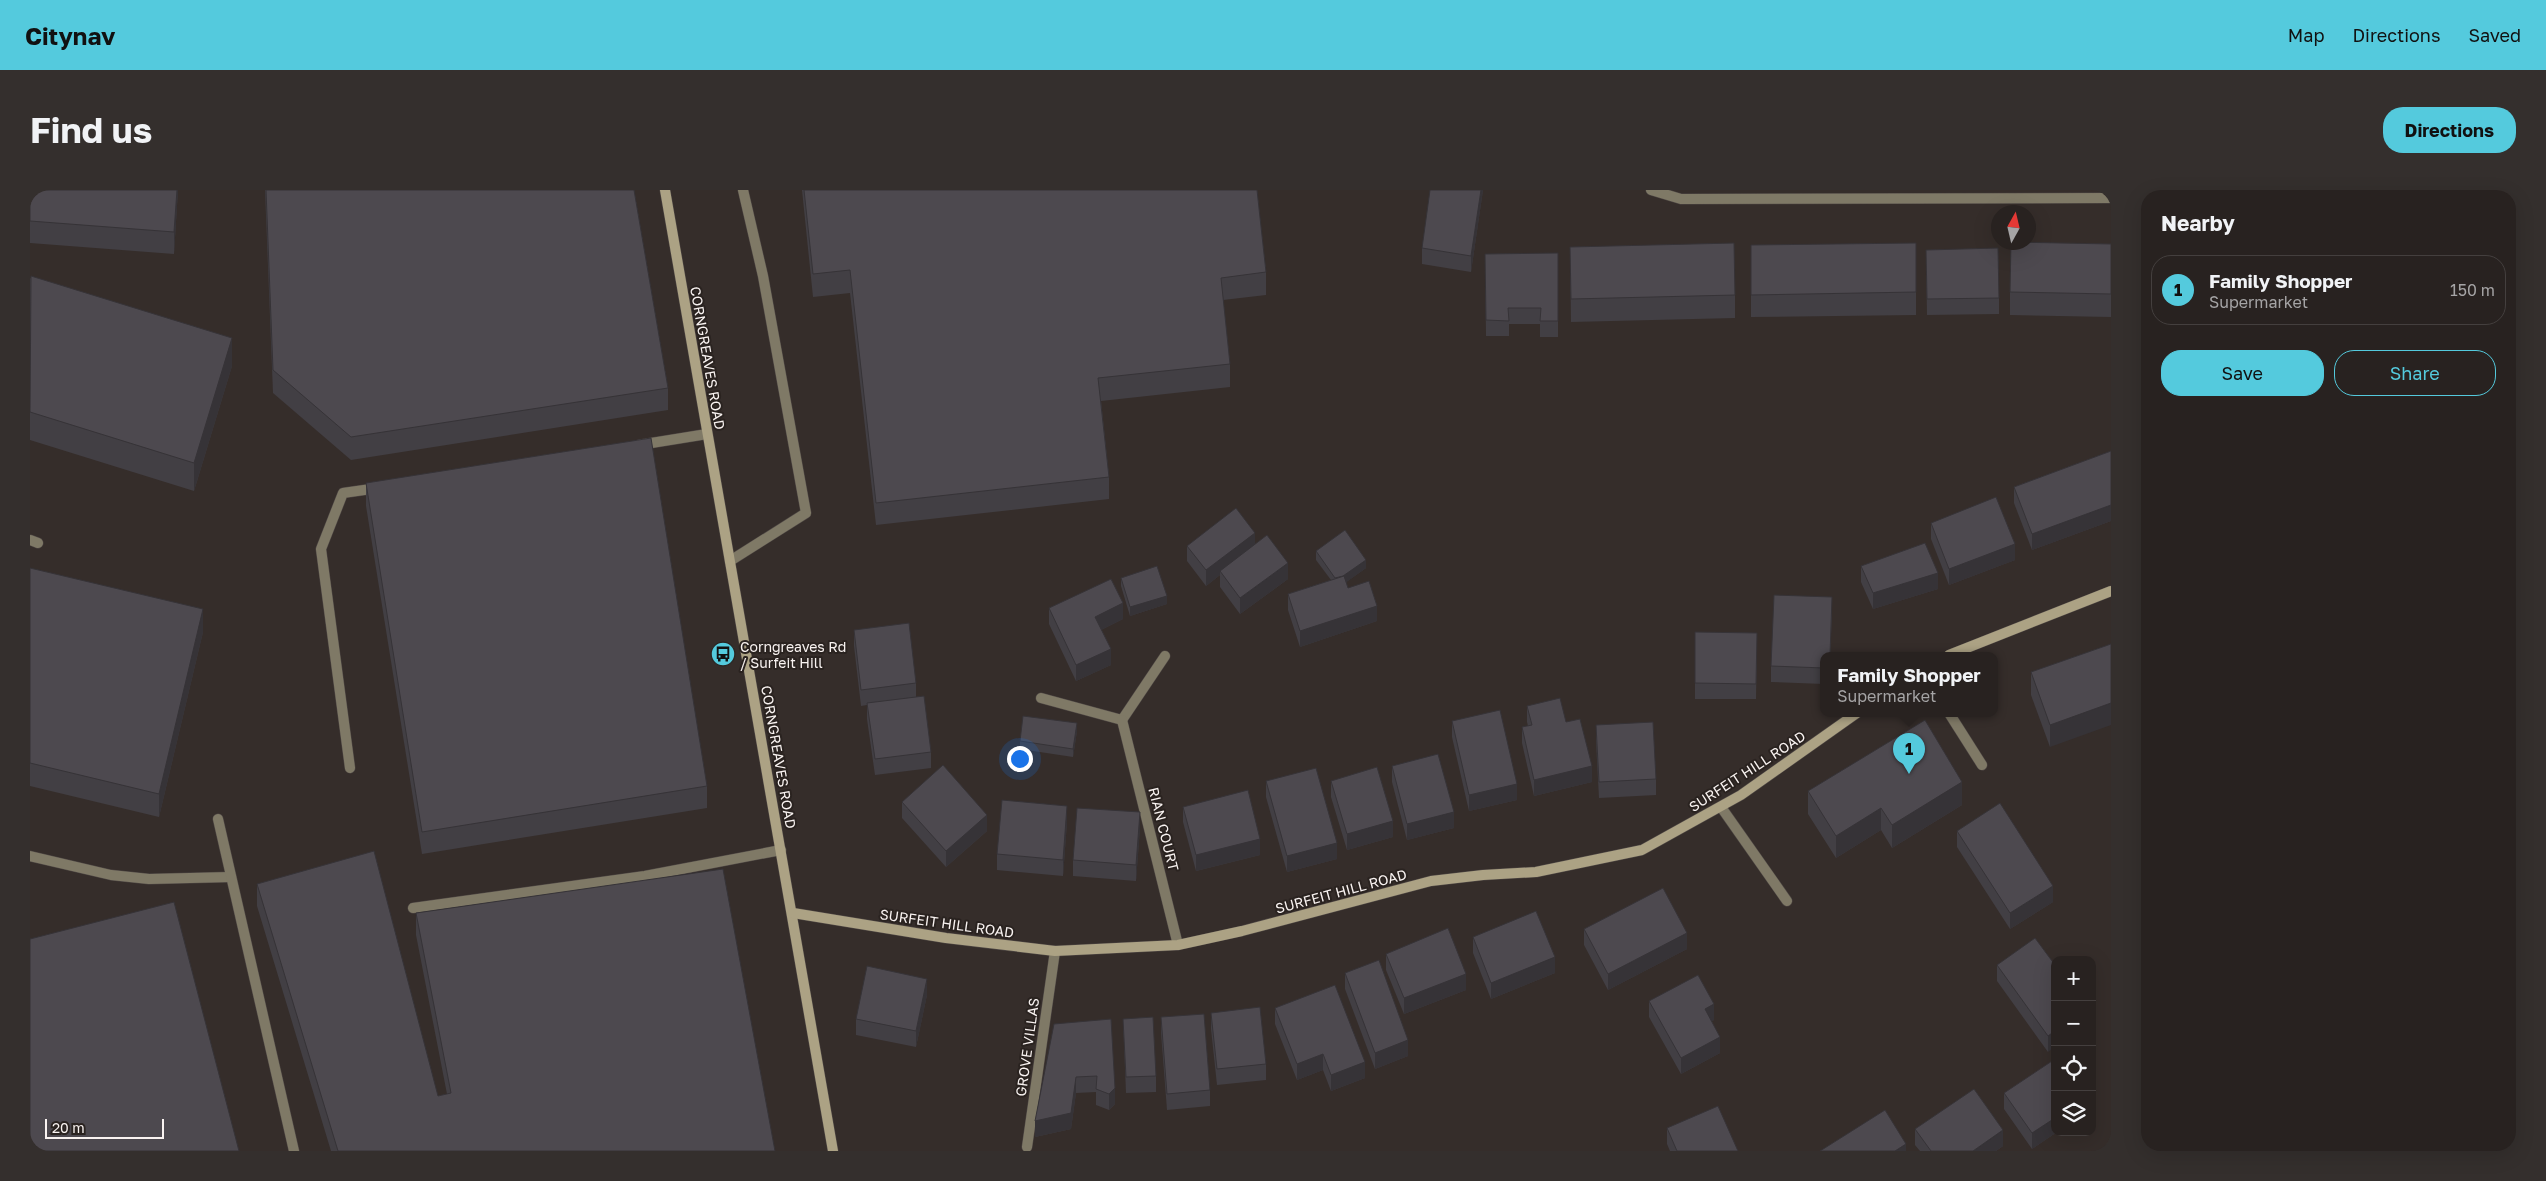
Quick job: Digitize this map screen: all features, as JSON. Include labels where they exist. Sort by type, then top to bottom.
[{"type":"street","name":"CORNGREAVES ROAD","points":[[665,190],[793,913],[833,1151]]},
{"type":"street","points":[[730,560],[806,513],[763,276],[743,190]]},
{"type":"street","points":[[1651,190],[1681,199],[2111,198]]},
{"type":"street","points":[[628,447],[707,434]]},
{"type":"street","points":[[350,768],[321,548],[342,494],[392,486]]},
{"type":"street","points":[[1956,652],[2111,591]]},
{"type":"street","points":[[1041,698],[1122,720],[1165,656]]},
{"type":"street","name":"SURFEIT HILL ROAD","points":[[793,913],[946,938],[1055,950],[1178,945],[1242,931],[1431,881],[1483,875],[1536,872],[1642,850],[1741,795],[1851,717]]},
{"type":"street","points":[[1952,717],[1982,765]]},
{"type":"street","name":"RIAN COURT","points":[[1122,720],[1178,945]]},
{"type":"street","points":[[1720,807],[1787,901]]},
{"type":"street","points":[[218,819],[294,1151]]},
{"type":"street","points":[[413,908],[645,876],[781,850]]},
{"type":"street","points":[[30,856],[111,875],[149,879],[231,877]]},
{"type":"street","name":"GROVE VILLAS","points":[[1026,1147],[1055,950]]},
{"type":"building","points":[[30,190],[177,190],[174,232],[30,221]]},
{"type":"building","points":[[266,190],[634,190],[668,388],[351,437],[273,370]]},
{"type":"building","points":[[804,190],[1257,190],[1266,272],[1221,278],[1230,364],[1098,378],[1109,477],[876,503],[850,270],[813,274]]},
{"type":"building","points":[[1430,190],[1481,190],[1471,256],[1422,248]]},
{"type":"building","points":[[2036,242],[2111,244],[2111,294],[2010,292],[2011,250],[2036,250]]},
{"type":"building","points":[[1734,243],[1735,295],[1571,299],[1570,247]]},
{"type":"building","points":[[1916,243],[1916,292],[1751,295],[1751,245]]},
{"type":"building","points":[[1991,248],[1991,250],[1998,250],[1999,298],[1927,299],[1926,250]]},
{"type":"building","points":[[1558,253],[1558,321],[1540,321],[1541,308],[1508,308],[1509,321],[1486,320],[1485,254]]},
{"type":"building","points":[[31,276],[232,338],[194,463],[30,412]]},
{"type":"building","points":[[651,438],[707,786],[422,832],[366,483]]},
{"type":"building","points":[[2111,451],[2111,505],[2032,534],[2014,487]]},
{"type":"building","points":[[1996,497],[2015,544],[1949,569],[1931,523]]},
{"type":"building","points":[[1236,508],[1255,533],[1206,570],[1187,546]]},
{"type":"building","points":[[1345,530],[1366,560],[1343,576],[1335,578],[1316,551]]},
{"type":"building","points":[[1267,535],[1288,563],[1240,598],[1220,571]]},
{"type":"building","points":[[1925,543],[1938,573],[1873,593],[1861,566]]},
{"type":"building","points":[[1157,566],[1167,596],[1130,607],[1121,578]]},
{"type":"building","points":[[30,568],[203,609],[159,794],[30,763]]},
{"type":"building","points":[[1344,576],[1348,588],[1369,581],[1377,606],[1300,631],[1288,594]]},
{"type":"building","points":[[1111,579],[1123,603],[1095,617],[1111,649],[1076,665],[1049,608]]},
{"type":"building","points":[[1774,595],[1832,597],[1830,652],[1820,652],[1820,668],[1771,666]]},
{"type":"building","points":[[909,623],[916,683],[861,690],[854,630]]},
{"type":"building","points":[[1695,632],[1757,633],[1756,684],[1695,683]]},
{"type":"building","points":[[2111,644],[2111,703],[2050,725],[2031,672]]},
{"type":"building","points":[[924,696],[931,752],[875,759],[867,703]]},
{"type":"building","points":[[1560,698],[1566,722],[1580,719],[1592,766],[1534,780],[1522,727],[1532,725],[1527,706]]},
{"type":"building","points":[[1500,710],[1517,784],[1469,795],[1452,721]]},
{"type":"building","points":[[1023,716],[1077,723],[1073,749],[1020,741]]},
{"type":"building","points":[[1925,720],[1962,782],[1892,825],[1881,808],[1836,836],[1808,791]]},
{"type":"building","points":[[1653,722],[1656,779],[1599,782],[1596,725]]},
{"type":"building","points":[[1438,754],[1454,812],[1407,824],[1392,766]]},
{"type":"building","points":[[943,765],[987,815],[946,851],[902,802]]},
{"type":"building","points":[[1377,767],[1393,821],[1347,834],[1331,781]]},
{"type":"building","points":[[1316,768],[1337,843],[1287,856],[1266,781]]},
{"type":"building","points":[[1248,790],[1260,839],[1196,855],[1183,807]]},
{"type":"building","points":[[1002,800],[1067,806],[1063,860],[997,854]]},
{"type":"building","points":[[2000,803],[2053,886],[2010,913],[1957,831]]},
{"type":"building","points":[[1077,808],[1140,812],[1136,865],[1073,860]]},
{"type":"building","points":[[374,851],[438,1096],[451,1093],[416,913],[723,869],[775,1151],[338,1151],[257,884]]},
{"type":"building","points":[[1663,888],[1687,933],[1608,974],[1584,929]]},
{"type":"building","points":[[174,902],[239,1151],[30,1151],[30,939]]},
{"type":"building","points":[[1536,911],[1555,957],[1491,983],[1473,937]]},
{"type":"building","points":[[1448,928],[1466,974],[1404,998],[1386,954]]},
{"type":"building","points":[[2035,938],[2051,960],[2051,1034],[2048,1036],[1997,965]]},
{"type":"building","points":[[1379,960],[1408,1040],[1375,1053],[1345,973]]},
{"type":"building","points":[[867,966],[927,979],[916,1031],[856,1019]]},
{"type":"building","points":[[1698,975],[1714,1004],[1705,1009],[1720,1037],[1681,1058],[1649,1001]]},
{"type":"building","points":[[1335,985],[1365,1062],[1331,1075],[1323,1054],[1297,1064],[1275,1008]]},
{"type":"building","points":[[1260,1007],[1266,1064],[1217,1069],[1211,1013]]},
{"type":"building","points":[[1204,1014],[1210,1090],[1167,1094],[1161,1017]]},
{"type":"building","points":[[1153,1017],[1156,1076],[1126,1077],[1123,1019]]},
{"type":"building","points":[[1111,1019],[1115,1088],[1109,1094],[1096,1089],[1097,1076],[1076,1077],[1071,1113],[1035,1121],[1054,1024]]},
{"type":"building","points":[[2051,1062],[2051,1121],[2032,1133],[2004,1093]]},
{"type":"building","points":[[1974,1089],[2003,1130],[1973,1151],[1931,1151],[1915,1129]]},
{"type":"building","points":[[1718,1106],[1738,1151],[1677,1151],[1667,1128]]},
{"type":"building","points":[[1885,1110],[1906,1144],[1895,1151],[1820,1151]]},
{"type":"place","name":"Corngreaves Rd / Surfeit Hill","points":[[723,654]]},
{"type":"place","name":"Family Shopper","points":[[1909,774]]}]
